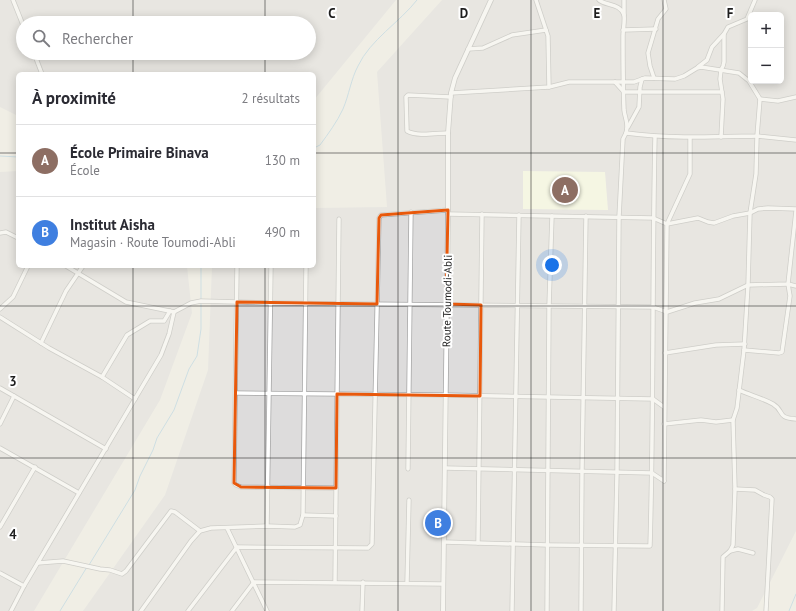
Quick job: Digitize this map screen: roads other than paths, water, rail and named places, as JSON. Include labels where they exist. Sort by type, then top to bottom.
[{"type":"street","points":[[14,0],[20,16]]},
{"type":"street","name":"Route Toumodi-Abli","points":[[442,611],[446,395],[448,133],[451,95],[455,78],[491,0]]},
{"type":"street","points":[[536,0],[549,42],[549,87]]},
{"type":"street","points":[[598,0],[606,4],[615,5],[624,15]]},
{"type":"street","points":[[614,611],[618,398],[619,217],[623,139],[627,127],[624,112],[623,82],[624,0]]},
{"type":"street","points":[[654,78],[648,53],[658,19],[666,9],[664,0]]},
{"type":"street","points":[[448,133],[421,134],[407,131],[406,97],[408,95],[451,95],[549,87],[569,82],[634,82],[642,79],[681,78],[707,60],[712,47],[724,34],[728,27],[747,19],[755,0]]},
{"type":"street","points":[[623,30],[656,29]]},
{"type":"street","points":[[468,49],[483,48],[512,35],[546,30]]},
{"type":"street","points":[[721,137],[724,99],[720,83],[721,70],[724,66],[724,34]]},
{"type":"street","points":[[37,60],[41,72]]},
{"type":"street","points":[[697,68],[739,73],[749,81],[760,99],[756,174],[750,213],[745,344],[739,390],[733,420],[735,489],[734,545],[723,557],[722,611]]},
{"type":"street","points":[[627,127],[639,107],[640,85],[642,79]]},
{"type":"street","points":[[615,82],[624,92]]},
{"type":"street","points":[[624,92],[722,92]]},
{"type":"street","points":[[760,99],[778,101],[796,97]]},
{"type":"street","points":[[626,133],[655,137],[690,138],[757,136],[796,140]]},
{"type":"street","points":[[444,542],[581,546],[650,546],[653,399],[653,218],[655,137]]},
{"type":"street","points":[[445,468],[652,473],[664,481],[667,224],[690,174],[690,138]]},
{"type":"street","points":[[237,547],[368,548],[373,542],[379,218],[381,215],[411,212],[448,212],[653,218],[667,224],[698,218],[714,223],[733,216],[750,213],[758,209],[768,208],[796,210],[788,284],[790,296],[782,352],[744,350]]},
{"type":"street","points":[[408,469],[411,212]]},
{"type":"street","points":[[478,543],[482,214]]},
{"type":"street","points":[[512,611],[518,215]]},
{"type":"street","points":[[547,611],[549,306],[552,216]]},
{"type":"street","points":[[581,611],[586,216]]},
{"type":"street","points":[[335,582],[339,219]]},
{"type":"street","points":[[0,233],[6,232],[16,237]]},
{"type":"street","points":[[0,310],[13,297],[27,268]]},
{"type":"street","points":[[69,268],[126,302],[172,312]]},
{"type":"street","points":[[41,343],[66,291],[82,268]]},
{"type":"street","points":[[237,268],[234,483],[236,486],[241,487],[336,488]]},
{"type":"street","points":[[267,526],[271,268]]},
{"type":"street","points":[[141,611],[191,541],[200,531],[211,528],[298,526],[302,523],[304,488],[306,268]]},
{"type":"street","points":[[102,377],[127,336],[150,322],[164,322],[172,312],[196,302],[618,307],[653,308],[667,312],[719,299],[748,285],[788,284],[796,286]]},
{"type":"street","points":[[11,611],[24,586],[161,354],[169,334],[172,312]]},
{"type":"street","points":[[0,317],[41,343],[102,377],[135,400]]},
{"type":"street","points":[[665,353],[716,345],[745,344]]},
{"type":"street","points":[[0,388],[106,449]]},
{"type":"street","points":[[739,390],[774,404],[783,416],[796,419]]},
{"type":"street","points":[[236,393],[653,399],[664,407]]},
{"type":"street","points":[[0,424],[14,396]]},
{"type":"street","points":[[664,424],[701,420],[716,422],[733,420]]},
{"type":"street","points":[[0,448],[79,493]]},
{"type":"street","points":[[0,527],[35,467]]},
{"type":"street","points":[[735,489],[755,490],[772,499],[766,611]]},
{"type":"street","points":[[407,583],[409,500]]},
{"type":"street","points":[[38,563],[63,561],[110,570],[122,574],[126,571],[171,512],[175,512],[200,531]]},
{"type":"street","points":[[303,515],[336,516]]},
{"type":"street","points":[[227,528],[268,611]]},
{"type":"street","points":[[188,611],[237,547]]},
{"type":"street","points":[[730,551],[738,549],[753,553]]},
{"type":"street","points":[[0,573],[24,586]]},
{"type":"street","points":[[254,582],[443,584]]},
{"type":"street","points":[[232,611],[254,582]]},
{"type":"street","points":[[362,611],[363,582]]},
{"type":"waterway","points":[[316,147],[320,145],[341,114],[356,71],[363,57],[377,39],[417,0]]},
{"type":"waterway","points":[[0,156],[16,157]]},
{"type":"waterway","points":[[89,565],[135,490],[157,438],[174,410],[189,369],[197,356],[201,329],[201,268]]},
{"type":"waterway","points":[[60,611],[87,567]]},
{"type":"waterway","points":[[789,611],[796,594]]},
{"type":"place","name":"École Primaire Binava","points":[[565,190]]},
{"type":"place","name":"Institut Aisha","points":[[438,523]]}]
